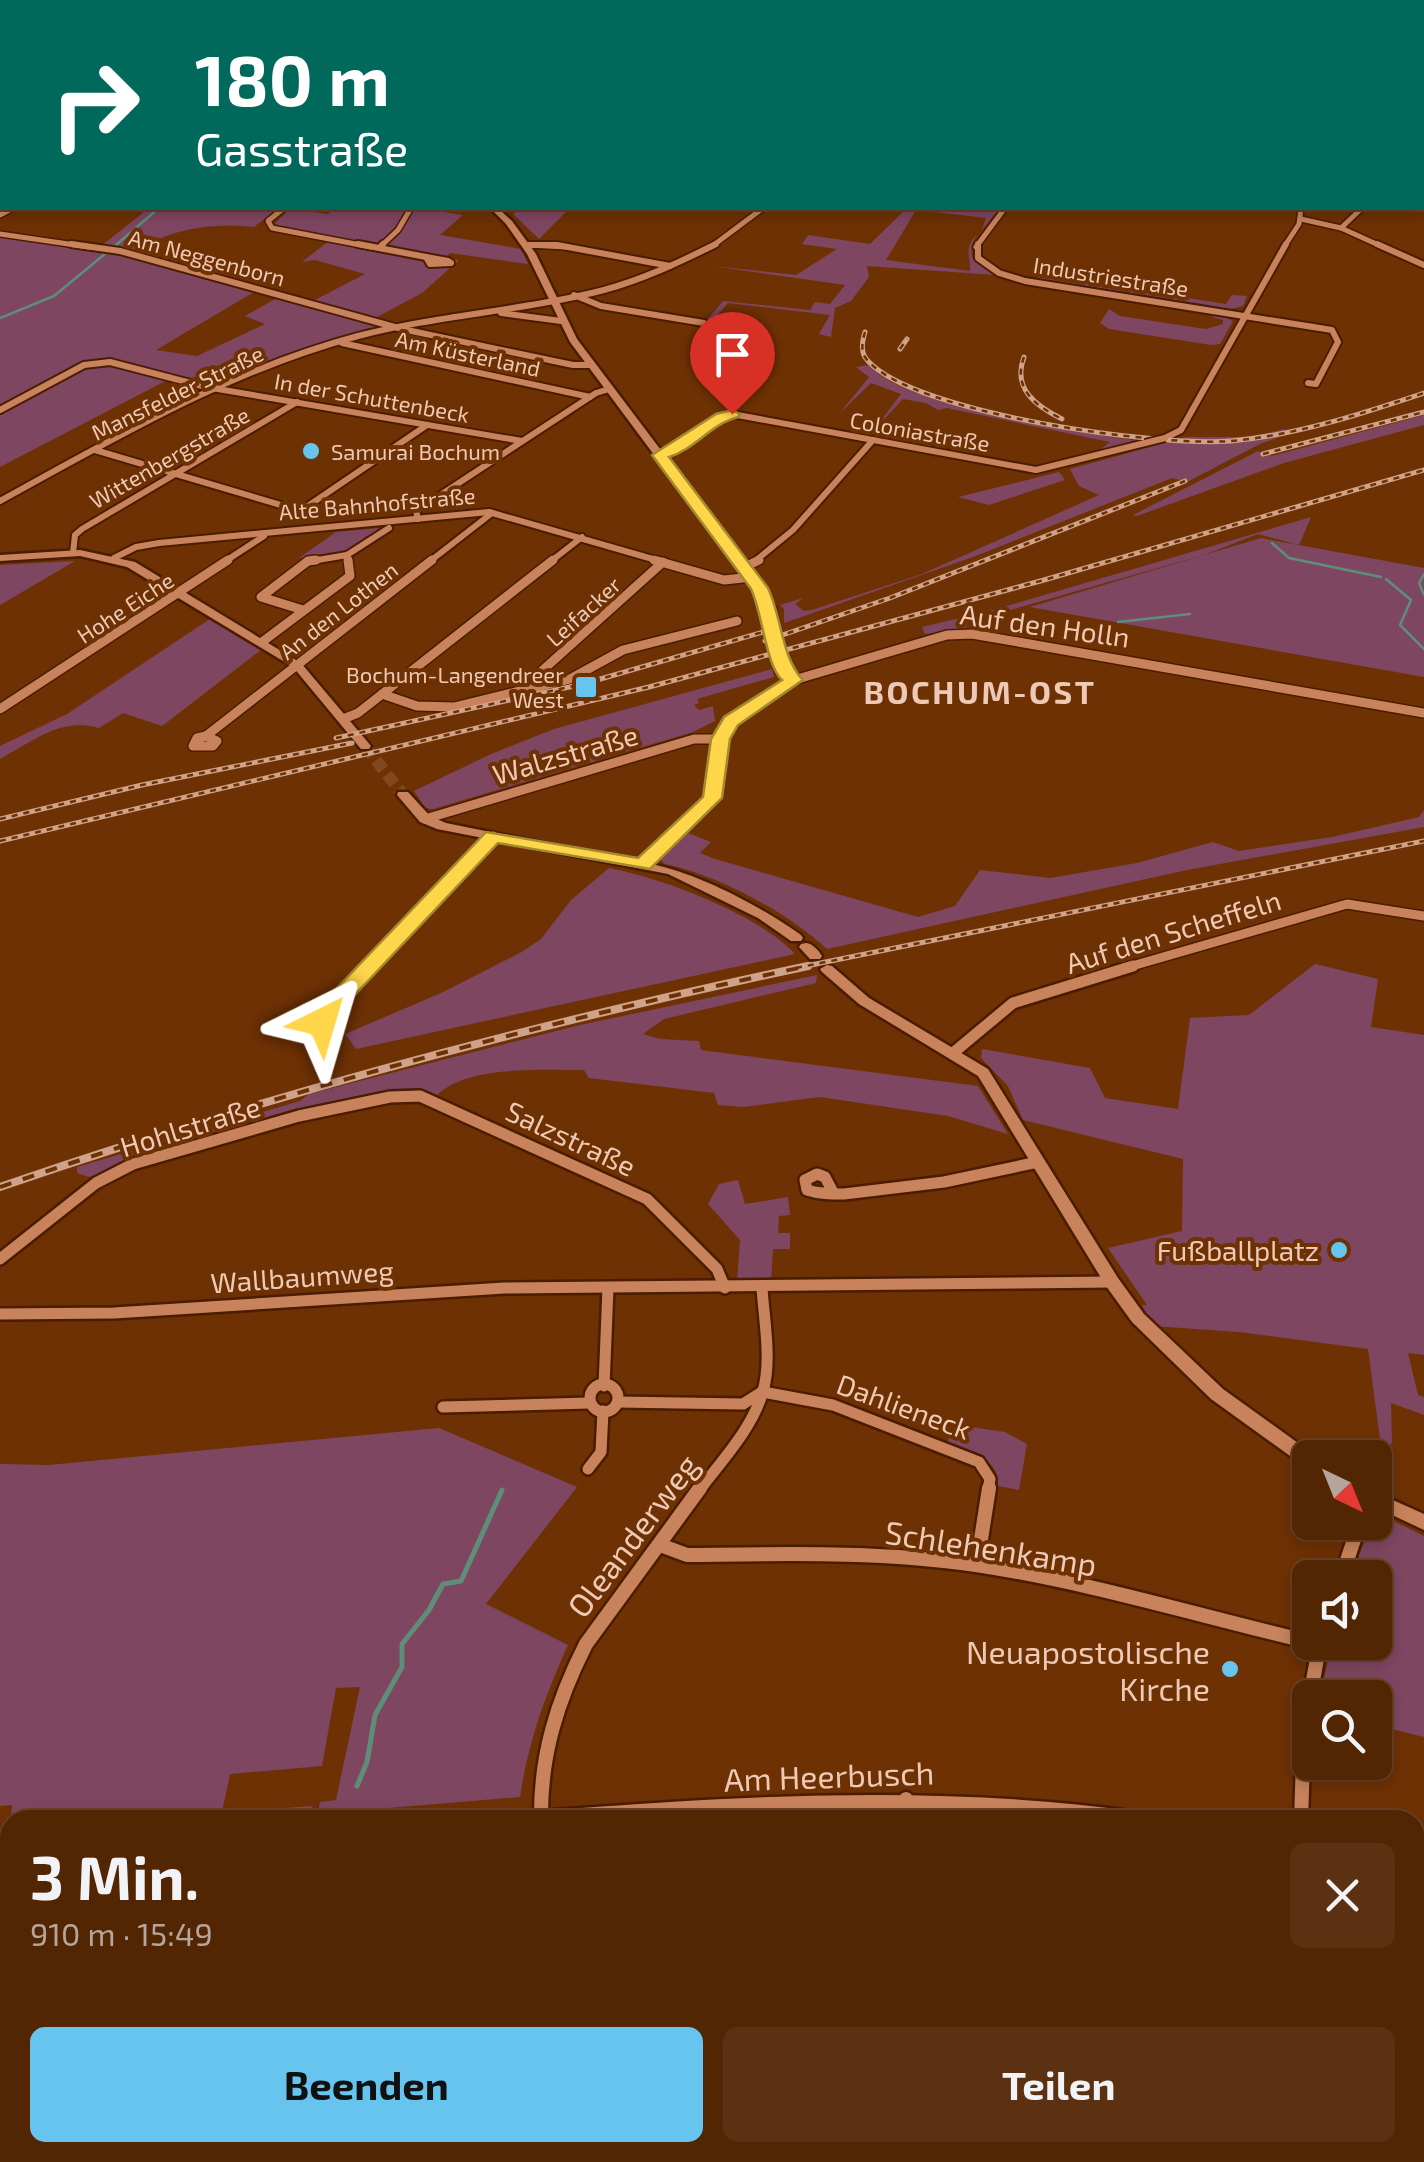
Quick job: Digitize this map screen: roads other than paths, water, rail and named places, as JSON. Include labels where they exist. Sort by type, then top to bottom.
[{"type":"street","points":[[282,210],[268,222],[272,228],[426,257]]},
{"type":"street","points":[[378,248],[398,230],[411,210]]},
{"type":"street","points":[[496,210],[518,228],[530,245],[561,321],[590,364],[748,572],[768,606],[783,672],[794,680]]},
{"type":"street","points":[[552,300],[671,266],[719,242],[760,210]]},
{"type":"street","name":"Industriestraße","points":[[1003,210],[976,246],[978,258],[1000,272],[1039,284],[1244,315]]},
{"type":"street","points":[[1301,210],[1301,218],[1244,315],[1337,333],[1338,342],[1323,374],[1316,384],[1308,383]]},
{"type":"street","points":[[1341,228],[1360,210]]},
{"type":"street","points":[[1301,218],[1341,228],[1424,265]]},
{"type":"street","name":"Am Neggenborn","points":[[0,234],[120,251],[402,329],[573,364],[590,364]]},
{"type":"street","points":[[530,245],[557,245],[671,266]]},
{"type":"street","points":[[574,295],[601,306],[704,323]]},
{"type":"street","name":"Mansfelder Straße","points":[[0,501],[216,387],[339,342],[552,300]]},
{"type":"street","name":"Mansfelder Straße","points":[[495,311],[561,321]]},
{"type":"street","name":"Coloniastraße","points":[[660,455],[674,450],[726,414],[1042,470],[1166,438],[1181,430],[1244,315]]},
{"type":"street","name":"Am Küsterland","points":[[339,342],[590,397]]},
{"type":"street","name":"In der Schuttenbeck","points":[[0,415],[84,366],[102,362],[216,387],[522,441]]},
{"type":"street","points":[[418,519],[416,511],[590,397],[609,389]]},
{"type":"street","name":"Wittenbergstraße","points":[[73,553],[78,531],[298,402]]},
{"type":"street","points":[[96,450],[294,509],[305,508],[428,424]]},
{"type":"street","points":[[748,572],[873,440]]},
{"type":"street","name":"Alte Bahnhofstraße","points":[[0,558],[73,553],[114,558],[136,547],[492,512],[724,580],[748,572]]},
{"type":"street","name":"An den Lothen","points":[[206,736],[492,512]]},
{"type":"street","points":[[303,610],[260,597],[308,561],[347,555],[388,528]]},
{"type":"street","name":"Hohe Eiche","points":[[0,709],[265,536]]},
{"type":"street","points":[[343,719],[382,694],[582,538]]},
{"type":"street","points":[[262,642],[350,576],[347,555]]},
{"type":"street","points":[[114,558],[179,592],[296,664],[365,746]]},
{"type":"street","name":"Leifacker","points":[[537,688],[535,678],[663,562]]},
{"type":"street","points":[[382,694],[417,706],[445,708],[578,676],[623,650],[738,621]]},
{"type":"street","name":"Auf den Holln","points":[[720,739],[730,721],[794,680],[948,635],[972,634],[1424,712]]},
{"type":"street","points":[[642,865],[712,798],[720,739]]},
{"type":"street","name":"Walzstraße","points":[[424,819],[694,740],[720,739]]},
{"type":"street","points":[[403,795],[424,819],[669,872],[764,914],[806,947]]},
{"type":"street","points":[[332,1042],[322,1022],[324,1015],[493,836]]},
{"type":"street","name":"Auf den Scheffeln","points":[[953,1053],[1006,1006],[1164,956],[1346,904],[1424,916]]},
{"type":"street","points":[[826,968],[864,1001],[983,1073],[1112,1282],[1179,1361],[1244,1416],[1292,1449]]},
{"type":"street","name":"Hohlstraße","points":[[0,1259],[96,1183],[133,1164],[299,1116],[390,1097],[420,1096]]},
{"type":"street","name":"Salzstraße","points":[[420,1096],[646,1199],[717,1269],[726,1288]]},
{"type":"street","points":[[834,1194],[928,1185],[1038,1162]]},
{"type":"street","name":"Wallbaumweg","points":[[0,1314],[114,1313],[490,1288],[1112,1282]]},
{"type":"street","points":[[604,1386],[608,1288]]},
{"type":"street","name":"Oleanderweg","points":[[540,1810],[539,1788],[554,1710],[586,1644],[750,1422],[763,1392],[762,1288]]},
{"type":"street","points":[[588,1403],[591,1391],[604,1386],[617,1391],[618,1402]]},
{"type":"street","points":[[603,1411],[618,1402],[743,1404],[763,1392]]},
{"type":"street","name":"Dahlieneck","points":[[763,1392],[833,1405],[979,1462],[990,1479],[977,1566]]},
{"type":"street","points":[[443,1407],[588,1403],[603,1411]]},
{"type":"street","points":[[588,1469],[601,1452],[603,1411]]},
{"type":"street","points":[[1392,1508],[1424,1522]]},
{"type":"street","name":"Schlehenkamp","points":[[660,1545],[687,1555],[860,1554],[977,1566],[1070,1584],[1292,1637]]},
{"type":"street","points":[[1301,1810],[1304,1730],[1313,1660]]},
{"type":"street","name":"Am Heerbusch","points":[[658,1810],[800,1799],[984,1800],[1065,1810]]},
{"type":"street","points":[[906,1799],[907,1810]]},
{"type":"waterway","points":[[116,245],[157,210]]},
{"type":"waterway","points":[[0,318],[54,296],[106,253]]},
{"type":"waterway","points":[[1272,543],[1289,558],[1381,577]]},
{"type":"waterway","points":[[1424,574],[1419,583],[1424,595]]},
{"type":"waterway","points":[[1386,579],[1411,600],[1400,625],[1424,649]]},
{"type":"waterway","points":[[1118,622],[1190,614]]},
{"type":"waterway","points":[[357,1786],[367,1762],[375,1715],[402,1667],[402,1644],[429,1610],[443,1584],[461,1581],[502,1490]]},
{"type":"tunnel","points":[[365,746],[403,795]]},
{"type":"railway","points":[[865,332],[863,351],[868,361],[894,380],[935,397],[1040,423],[1151,438],[1256,438],[1329,423],[1424,393]]},
{"type":"railway","points":[[900,349],[907,339]]},
{"type":"railway","points":[[1024,357],[1024,387],[1035,402],[1062,419]]},
{"type":"railway","points":[[1263,454],[1424,412]]},
{"type":"railway","points":[[0,841],[649,687],[1044,580],[1424,470]]},
{"type":"railway","points":[[765,641],[890,598],[1185,481]]},
{"type":"railway","points":[[336,738],[583,684],[777,628]]},
{"type":"railway","points":[[0,819],[142,785],[352,743]]},
{"type":"railway","points":[[796,968],[1424,841]]},
{"type":"railway","points":[[0,1187],[200,1122],[401,1064],[603,1012],[808,966]]},
{"type":"place","name":"Samurai Bochum","points":[[311,451]]},
{"type":"place","name":"Bochum-Langendreer West","points":[[586,687]]},
{"type":"place","name":"Fußballplatz","points":[[1339,1250]]},
{"type":"place","name":"Neuapostolische Kirche","points":[[1230,1669]]},
{"type":"district","name":"BOCHUM-OST","points":[[980,691]]}]
